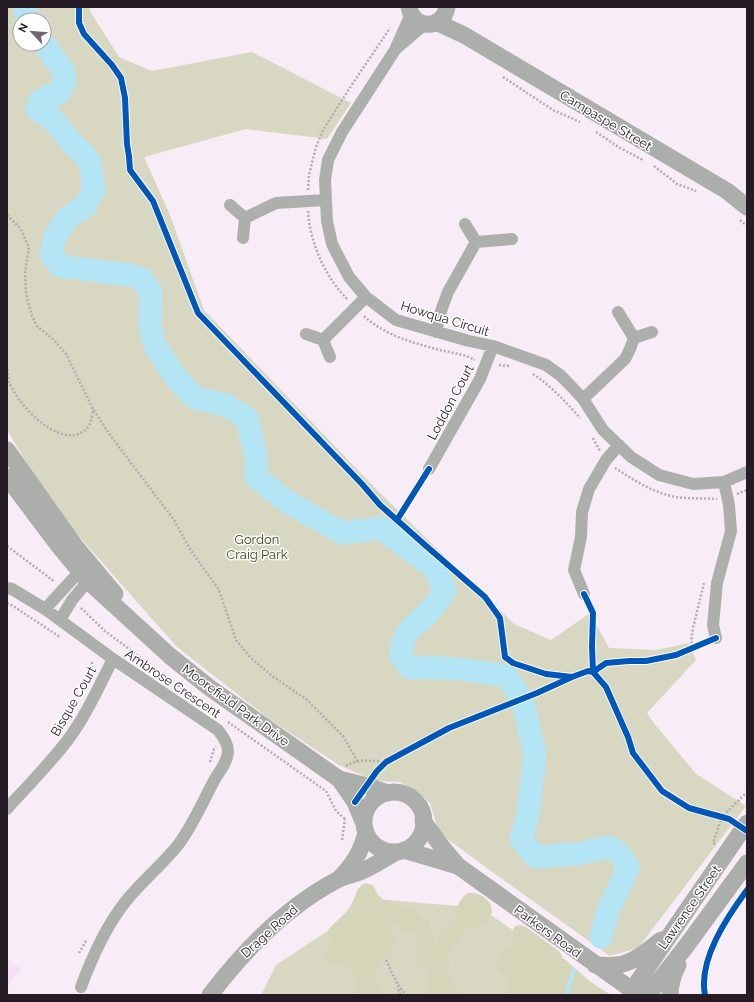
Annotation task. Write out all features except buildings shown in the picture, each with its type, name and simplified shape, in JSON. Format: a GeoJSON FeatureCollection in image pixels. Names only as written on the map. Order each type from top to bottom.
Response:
{"type":"FeatureCollection","features":[{"type":"Feature","properties":{"kind":"main road","name":"Campaspe Street"},"geometry":{"type":"LineString","coordinates":[[410,10],[419,22],[439,16],[464,35],[727,191],[742,212]]}},
{"type":"Feature","properties":{"kind":"main road","name":"Moorefield Park Drive"},"geometry":{"type":"LineString","coordinates":[[7,450],[75,546],[87,573]]}},
{"type":"Feature","properties":{"kind":"main road","name":"Moorefield Park Drive"},"geometry":{"type":"LineString","coordinates":[[7,477],[58,546],[127,609],[138,627],[210,688],[339,779]]}},
{"type":"Feature","properties":{"kind":"main road"},"geometry":{"type":"LineString","coordinates":[[339,779],[388,793]]}},
{"type":"Feature","properties":{"kind":"main road"},"geometry":{"type":"LineString","coordinates":[[339,779],[355,802],[365,829],[370,840],[382,850],[401,851],[412,845],[422,830],[422,813],[418,805],[405,794],[396,792],[388,793],[378,797],[370,804],[365,813],[365,829]]}},
{"type":"Feature","properties":{"kind":"main road","name":"Parkers Road"},"geometry":{"type":"LineString","coordinates":[[423,821],[458,866],[635,993]]}},
{"type":"Feature","properties":{"kind":"main road","name":"Lawrence Street"},"geometry":{"type":"LineString","coordinates":[[635,993],[671,933],[745,826]]}},
{"type":"Feature","properties":{"kind":"main road","name":"Drage Road"},"geometry":{"type":"LineString","coordinates":[[339,879],[353,864],[363,844],[365,829]]}},
{"type":"Feature","properties":{"kind":"main road","name":"Drage Road"},"geometry":{"type":"LineString","coordinates":[[210,995],[237,961],[260,937],[285,915],[313,894],[339,879],[361,872],[401,851]]}},
{"type":"Feature","properties":{"kind":"main road","name":"Parkers Road"},"geometry":{"type":"LineString","coordinates":[[401,851],[458,866]]}},
{"type":"Feature","properties":{"kind":"main road","name":"Lawrence Street"},"geometry":{"type":"LineString","coordinates":[[648,995],[747,864]]}},
{"type":"Feature","properties":{"kind":"main road"},"geometry":{"type":"LineString","coordinates":[[595,964],[616,965],[626,963],[671,933]]}},
{"type":"Feature","properties":{"kind":"main road"},"geometry":{"type":"LineString","coordinates":[[670,995],[669,985],[671,978],[687,945]]}},
{"type":"Feature","properties":{"kind":"street","name":"Howqua Circuit"},"geometry":{"type":"LineString","coordinates":[[410,10],[395,50],[342,132],[328,160],[325,180],[327,221],[332,244],[349,276],[366,297],[396,320],[469,341],[493,346],[546,365],[560,374],[582,399],[603,430],[631,457],[659,475],[693,484],[724,482],[747,472]]}},
{"type":"Feature","properties":{"kind":"street","name":"Howqua Circuit"},"geometry":{"type":"LineString","coordinates":[[395,50],[439,16]]}},
{"type":"Feature","properties":{"kind":"street"},"geometry":{"type":"LineString","coordinates":[[245,218],[276,203],[325,200]]}},
{"type":"Feature","properties":{"kind":"street"},"geometry":{"type":"LineString","coordinates":[[230,205],[245,218]]}},
{"type":"Feature","properties":{"kind":"street"},"geometry":{"type":"LineString","coordinates":[[242,238],[245,218]]}},
{"type":"Feature","properties":{"kind":"street"},"geometry":{"type":"LineString","coordinates":[[466,224],[476,242]]}},
{"type":"Feature","properties":{"kind":"street"},"geometry":{"type":"LineString","coordinates":[[476,242],[512,239]]}},
{"type":"Feature","properties":{"kind":"street"},"geometry":{"type":"LineString","coordinates":[[436,332],[441,311],[448,292],[476,242]]}},
{"type":"Feature","properties":{"kind":"street"},"geometry":{"type":"LineString","coordinates":[[323,340],[366,297]]}},
{"type":"Feature","properties":{"kind":"street"},"geometry":{"type":"LineString","coordinates":[[618,312],[634,338]]}},
{"type":"Feature","properties":{"kind":"street"},"geometry":{"type":"LineString","coordinates":[[582,399],[625,359],[634,338],[652,332]]}},
{"type":"Feature","properties":{"kind":"street"},"geometry":{"type":"LineString","coordinates":[[306,334],[323,340],[330,357]]}},
{"type":"Feature","properties":{"kind":"street","name":"Loddon Court"},"geometry":{"type":"LineString","coordinates":[[429,469],[480,379],[493,346]]}},
{"type":"Feature","properties":{"kind":"street"},"geometry":{"type":"LineString","coordinates":[[584,594],[574,570],[581,537],[582,512],[589,489],[606,460],[619,445]]}},
{"type":"Feature","properties":{"kind":"street"},"geometry":{"type":"LineString","coordinates":[[716,638],[713,625],[717,583],[731,532],[731,518],[724,482]]}},
{"type":"Feature","properties":{"kind":"street"},"geometry":{"type":"LineString","coordinates":[[44,609],[87,573]]}},
{"type":"Feature","properties":{"kind":"street"},"geometry":{"type":"LineString","coordinates":[[60,620],[87,573]]}},
{"type":"Feature","properties":{"kind":"street","name":"Ambrose Crescent"},"geometry":{"type":"LineString","coordinates":[[7,588],[12,589],[44,609],[113,659],[218,730],[225,740]]}},
{"type":"Feature","properties":{"kind":"street","name":"Bisque Court"},"geometry":{"type":"LineString","coordinates":[[7,809],[50,762],[77,727],[113,659]]}},
{"type":"Feature","properties":{"kind":"street"},"geometry":{"type":"LineString","coordinates":[[81,987],[100,943],[126,901],[178,844],[189,828],[215,779],[226,762],[228,747],[225,740]]}},
{"type":"Feature","properties":{"kind":"path"},"geometry":{"type":"LineString","coordinates":[[404,29],[394,23],[371,55],[323,130],[316,148],[309,175],[307,201],[309,224],[317,252],[342,295],[366,318],[377,326],[402,338],[434,348],[468,356],[485,366],[512,366]]}},
{"type":"Feature","properties":{"kind":"path"},"geometry":{"type":"LineString","coordinates":[[498,74],[553,110],[584,124]]}},
{"type":"Feature","properties":{"kind":"path"},"geometry":{"type":"LineString","coordinates":[[590,128],[620,148],[644,160]]}},
{"type":"Feature","properties":{"kind":"path"},"geometry":{"type":"LineString","coordinates":[[650,163],[677,184],[685,186],[701,194]]}},
{"type":"Feature","properties":{"kind":"path"},"geometry":{"type":"LineString","coordinates":[[742,212],[747,226]]}},
{"type":"Feature","properties":{"kind":"path"},"geometry":{"type":"LineString","coordinates":[[7,215],[20,228],[29,247],[25,272],[26,294],[37,326],[54,340],[66,354],[93,409],[119,448],[174,520],[190,550],[219,590],[236,640],[250,658],[272,676],[306,699],[343,736],[358,762]]}},
{"type":"Feature","properties":{"kind":"path"},"geometry":{"type":"LineString","coordinates":[[7,369],[9,382],[17,396],[31,413],[39,421],[65,436],[76,435],[85,431],[91,421],[93,409]]}},
{"type":"Feature","properties":{"kind":"path"},"geometry":{"type":"LineString","coordinates":[[530,372],[551,388],[584,424]]}},
{"type":"Feature","properties":{"kind":"path"},"geometry":{"type":"LineString","coordinates":[[592,436],[606,460],[615,468],[632,479],[661,493],[676,497],[717,499],[747,490]]}},
{"type":"Feature","properties":{"kind":"path"},"geometry":{"type":"LineString","coordinates":[[687,649],[716,638]]}},
{"type":"Feature","properties":{"kind":"path"},"geometry":{"type":"LineString","coordinates":[[90,679],[92,662]]}},
{"type":"Feature","properties":{"kind":"path"},"geometry":{"type":"LineString","coordinates":[[207,767],[211,761],[214,749],[232,736],[238,729]]}},
{"type":"Feature","properties":{"kind":"path"},"geometry":{"type":"LineString","coordinates":[[382,767],[386,762],[393,758]]}},
{"type":"Feature","properties":{"kind":"path"},"geometry":{"type":"LineString","coordinates":[[326,791],[336,811],[344,819]]}},
{"type":"Feature","properties":{"kind":"path"},"geometry":{"type":"LineString","coordinates":[[719,816],[747,792]]}},
{"type":"Feature","properties":{"kind":"path"},"geometry":{"type":"LineString","coordinates":[[719,816],[745,826]]}},
{"type":"Feature","properties":{"kind":"path"},"geometry":{"type":"LineString","coordinates":[[80,953],[89,934]]}},
{"type":"Feature","properties":{"kind":"path"},"geometry":{"type":"LineString","coordinates":[[386,960],[398,985],[406,995]]}},
{"type":"Feature","properties":{"kind":"path"},"geometry":{"type":"LineString","coordinates":[[398,985],[400,995]]}},
{"type":"Feature","properties":{"kind":"shaded area"},"geometry":{"type":"Polygon","coordinates":[[[7,959],[21,969],[7,988],[7,959]]]}},
{"type":"Feature","properties":{"kind":"green space","name":"Gordon Craig Park"},"geometry":{"type":"Polygon","coordinates":[[[7,7],[90,7],[90,11],[119,57],[152,71],[252,52],[351,103],[327,139],[246,129],[144,157],[170,215],[204,310],[379,492],[514,624],[551,640],[590,613],[609,648],[656,650],[689,643],[696,660],[647,713],[696,774],[746,806],[638,948],[610,956],[439,833],[430,803],[417,791],[400,782],[375,781],[339,765],[269,719],[177,647],[53,507],[7,430],[7,7]]]}},
{"type":"Feature","properties":{"kind":"green space"},"geometry":{"type":"Polygon","coordinates":[[[365,883],[373,885],[378,895],[386,902],[400,907],[411,908],[429,921],[432,935],[436,942],[439,933],[444,927],[453,928],[458,906],[468,893],[480,895],[489,902],[492,913],[488,920],[481,927],[467,929],[458,941],[450,946],[447,955],[450,966],[445,973],[463,995],[430,995],[428,987],[428,973],[415,953],[418,946],[416,935],[412,929],[399,930],[397,924],[393,924],[392,932],[396,942],[381,960],[375,971],[376,982],[386,995],[359,994],[355,988],[357,981],[355,974],[342,964],[327,962],[327,949],[332,945],[331,938],[327,932],[347,911],[358,890],[365,883]]]}},
{"type":"Feature","properties":{"kind":"green space"},"geometry":{"type":"Polygon","coordinates":[[[376,899],[481,908],[606,995],[261,995],[276,965],[376,899]]]}},
{"type":"Feature","properties":{"kind":"green space"},"geometry":{"type":"Polygon","coordinates":[[[520,925],[526,927],[560,952],[563,958],[592,983],[611,995],[511,995],[507,978],[495,970],[499,954],[511,946],[514,928],[515,926],[520,925]]]}},
{"type":"Feature","properties":{"kind":"waterway"},"geometry":{"type":"LineString","coordinates":[[25,7],[26,12]]}},
{"type":"Feature","properties":{"kind":"waterway"},"geometry":{"type":"LineString","coordinates":[[50,52],[64,72],[65,81],[60,92],[39,102],[37,110],[52,118],[70,141],[89,160],[94,189],[85,206],[67,218],[55,237],[51,254],[60,266],[130,275],[142,279],[151,292],[150,326],[154,344],[176,378],[195,398],[226,405],[247,418],[256,457],[256,477],[286,501],[342,533],[381,528],[434,568],[445,590],[430,611],[408,631],[403,641],[401,657],[411,668],[447,668],[507,676],[523,702],[535,754],[528,814],[521,839],[535,857],[578,854],[607,847],[613,849],[622,857],[628,868],[608,911],[601,937]]}},
{"type":"Feature","properties":{"kind":"waterway"},"geometry":{"type":"LineString","coordinates":[[566,995],[574,970]]}},
{"type":"Feature","properties":{"kind":"cycle path"},"geometry":{"type":"LineString","coordinates":[[79,7],[79,23],[84,34],[112,65],[121,78],[125,98],[130,170],[153,201],[198,313],[362,484],[380,505],[485,597],[500,618],[505,657],[513,663],[546,674],[572,677],[588,671],[593,672],[606,687],[628,737],[633,753],[662,791],[689,808],[729,819],[747,831]]}},
{"type":"Feature","properties":{"kind":"cycle path"},"geometry":{"type":"LineString","coordinates":[[397,520],[429,469]]}},
{"type":"Feature","properties":{"kind":"cycle path"},"geometry":{"type":"LineString","coordinates":[[584,594],[593,613],[593,672],[606,663],[646,661],[676,655],[716,638]]}},
{"type":"Feature","properties":{"kind":"cycle path"},"geometry":{"type":"LineString","coordinates":[[355,802],[377,771],[386,762],[449,728],[537,693],[572,677]]}},
{"type":"Feature","properties":{"kind":"cycle path"},"geometry":{"type":"LineString","coordinates":[[705,995],[704,982],[710,954],[723,926],[747,890]]}}]}
